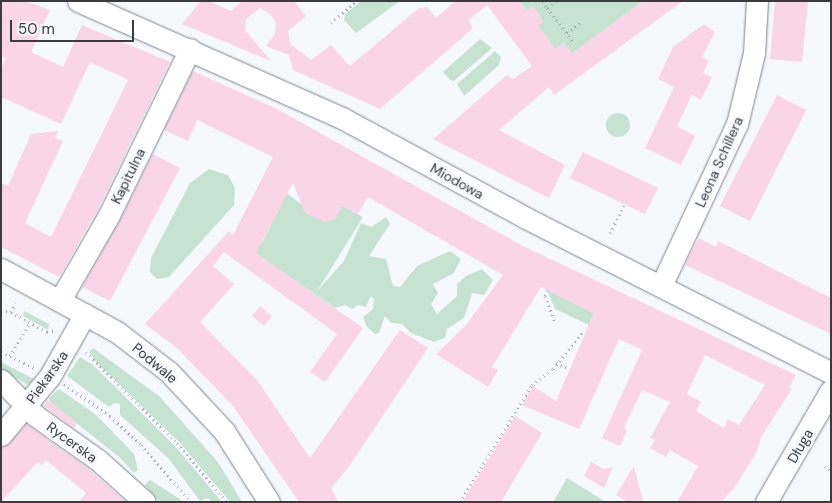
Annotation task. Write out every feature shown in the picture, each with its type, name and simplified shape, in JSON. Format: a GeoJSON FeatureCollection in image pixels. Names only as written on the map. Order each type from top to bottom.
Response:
{"type":"FeatureCollection","features":[{"type":"Feature","properties":{"kind":"street","name":"Miodowa"},"geometry":{"type":"LineString","coordinates":[[78,1],[190,49],[349,122],[524,217],[831,373]]}},
{"type":"Feature","properties":{"kind":"street","name":"Leona Schillera"},"geometry":{"type":"LineString","coordinates":[[661,286],[737,124],[754,53],[757,1]]}},
{"type":"Feature","properties":{"kind":"street","name":"Kapitulna"},"geometry":{"type":"LineString","coordinates":[[60,300],[108,217],[190,49]]}},
{"type":"Feature","properties":{"kind":"street","name":"Podwale"},"geometry":{"type":"LineString","coordinates":[[1,270],[85,314],[141,350],[201,404],[246,461],[269,502]]}},
{"type":"Feature","properties":{"kind":"street","name":"Piekarska"},"geometry":{"type":"LineString","coordinates":[[1,436],[50,376],[85,314]]}},
{"type":"Feature","properties":{"kind":"street","name":"Rycerska"},"geometry":{"type":"LineString","coordinates":[[1,380],[28,404],[36,416],[98,460],[145,502]]}},
{"type":"Feature","properties":{"kind":"street","name":"Długa"},"geometry":{"type":"LineString","coordinates":[[766,502],[831,390]]}},
{"type":"Feature","properties":{"kind":"path"},"geometry":{"type":"LineString","coordinates":[[331,23],[356,1]]}},
{"type":"Feature","properties":{"kind":"path"},"geometry":{"type":"LineString","coordinates":[[542,1],[573,42]]}},
{"type":"Feature","properties":{"kind":"path"},"geometry":{"type":"LineString","coordinates":[[547,8],[556,1]]}},
{"type":"Feature","properties":{"kind":"path"},"geometry":{"type":"LineString","coordinates":[[567,34],[582,22]]}},
{"type":"Feature","properties":{"kind":"path"},"geometry":{"type":"LineString","coordinates":[[610,233],[625,204]]}},
{"type":"Feature","properties":{"kind":"path"},"geometry":{"type":"LineString","coordinates":[[547,290],[545,296],[556,324]]}},
{"type":"Feature","properties":{"kind":"path"},"geometry":{"type":"LineString","coordinates":[[11,312],[16,303]]}},
{"type":"Feature","properties":{"kind":"path"},"geometry":{"type":"LineString","coordinates":[[1,310],[11,312],[47,332],[60,328]]}},
{"type":"Feature","properties":{"kind":"path"},"geometry":{"type":"LineString","coordinates":[[10,356],[30,323]]}},
{"type":"Feature","properties":{"kind":"path"},"geometry":{"type":"LineString","coordinates":[[460,502],[532,385],[556,363],[582,331]]}},
{"type":"Feature","properties":{"kind":"path"},"geometry":{"type":"LineString","coordinates":[[1,352],[50,376],[110,416],[147,451],[191,502]]}},
{"type":"Feature","properties":{"kind":"path"},"geometry":{"type":"LineString","coordinates":[[86,355],[177,443],[227,502]]}},
{"type":"Feature","properties":{"kind":"path"},"geometry":{"type":"LineString","coordinates":[[556,363],[570,369]]}},
{"type":"Feature","properties":{"kind":"path"},"geometry":{"type":"LineString","coordinates":[[826,466],[831,472]]}},
{"type":"Feature","properties":{"kind":"green space"},"geometry":{"type":"Polygon","coordinates":[[[361,1],[400,1],[356,33],[344,20],[345,14],[361,1]]]}},
{"type":"Feature","properties":{"kind":"green space"},"geometry":{"type":"Polygon","coordinates":[[[520,1],[643,1],[572,54],[564,43],[555,49],[538,26],[532,7],[527,11],[520,1]]]}},
{"type":"Feature","properties":{"kind":"green space"},"geometry":{"type":"Polygon","coordinates":[[[480,39],[492,48],[454,81],[450,80],[443,72],[480,39]]]}},
{"type":"Feature","properties":{"kind":"green space"},"geometry":{"type":"Polygon","coordinates":[[[495,51],[501,57],[499,65],[464,96],[457,84],[495,51]]]}},
{"type":"Feature","properties":{"kind":"green space"},"geometry":{"type":"Polygon","coordinates":[[[618,113],[626,117],[630,125],[626,133],[618,137],[610,133],[606,125],[610,117],[618,113]]]}},
{"type":"Feature","properties":{"kind":"green space"},"geometry":{"type":"Polygon","coordinates":[[[209,169],[228,175],[235,188],[234,205],[169,277],[157,279],[150,272],[151,258],[190,183],[209,169]]]}},
{"type":"Feature","properties":{"kind":"green space"},"geometry":{"type":"Polygon","coordinates":[[[287,193],[324,222],[335,219],[342,206],[363,217],[318,290],[344,261],[361,223],[371,227],[386,217],[390,224],[369,256],[386,259],[393,286],[400,287],[417,266],[450,251],[461,259],[454,273],[433,284],[438,293],[431,304],[437,314],[457,296],[457,284],[466,276],[482,269],[493,280],[484,295],[472,293],[464,318],[447,329],[445,338],[434,342],[411,333],[402,324],[391,323],[385,316],[379,333],[375,334],[367,327],[363,317],[373,309],[374,300],[371,296],[366,307],[358,305],[352,309],[345,305],[335,308],[244,245],[249,234],[263,241],[287,193]]]}},
{"type":"Feature","properties":{"kind":"green space"},"geometry":{"type":"Polygon","coordinates":[[[547,290],[594,313],[589,325],[555,309],[547,290]]]}},
{"type":"Feature","properties":{"kind":"green space"},"geometry":{"type":"Polygon","coordinates":[[[24,311],[49,324],[48,330],[23,316],[24,311]]]}},
{"type":"Feature","properties":{"kind":"green space"},"geometry":{"type":"Polygon","coordinates":[[[93,348],[159,396],[218,462],[242,502],[230,502],[180,443],[96,362],[89,352],[93,348]]]}},
{"type":"Feature","properties":{"kind":"green space"},"geometry":{"type":"Polygon","coordinates":[[[80,357],[93,365],[175,446],[222,502],[212,502],[208,498],[200,501],[168,458],[120,415],[120,404],[114,403],[109,407],[67,376],[80,357]]]}},
{"type":"Feature","properties":{"kind":"green space"},"geometry":{"type":"Polygon","coordinates":[[[1,362],[34,379],[28,385],[1,369],[1,362]]]}},
{"type":"Feature","properties":{"kind":"green space"},"geometry":{"type":"Polygon","coordinates":[[[59,389],[95,414],[134,454],[138,470],[134,473],[119,457],[51,403],[49,398],[59,389]]]}},
{"type":"Feature","properties":{"kind":"green space"},"geometry":{"type":"Polygon","coordinates":[[[567,478],[606,502],[553,502],[567,478]]]}},
{"type":"Feature","properties":{"kind":"green space"},"geometry":{"type":"Polygon","coordinates":[[[150,480],[183,502],[160,502],[145,485],[150,480]]]}},
{"type":"Feature","properties":{"kind":"building"},"geometry":{"type":"Polygon","coordinates":[[[1,1],[26,1],[50,10],[31,52],[63,67],[82,25],[170,62],[97,211],[59,277],[1,247],[1,183],[8,186],[31,134],[58,131],[55,138],[63,141],[25,223],[51,237],[128,80],[90,62],[61,124],[1,97],[1,68],[6,58],[1,56],[1,1]]]}},
{"type":"Feature","properties":{"kind":"building"},"geometry":{"type":"Polygon","coordinates":[[[201,1],[209,1],[231,11],[242,1],[294,1],[306,16],[288,31],[290,44],[311,60],[331,45],[350,66],[419,8],[427,7],[436,18],[455,1],[520,1],[527,11],[533,6],[544,22],[538,26],[555,49],[564,43],[572,54],[643,1],[683,1],[554,95],[549,87],[499,130],[565,165],[549,198],[433,139],[507,75],[513,79],[532,66],[487,5],[469,20],[472,29],[380,109],[293,70],[289,55],[266,46],[275,34],[276,23],[270,14],[260,8],[246,19],[245,30],[271,61],[182,24],[201,1]]]}},
{"type":"Feature","properties":{"kind":"building"},"geometry":{"type":"Polygon","coordinates":[[[775,1],[808,1],[802,62],[770,59],[775,1]]]}},
{"type":"Feature","properties":{"kind":"building"},"geometry":{"type":"Polygon","coordinates":[[[704,24],[715,32],[702,57],[709,61],[703,73],[712,77],[701,100],[692,95],[677,126],[695,136],[681,165],[645,148],[674,87],[658,79],[673,47],[704,24]]]}},
{"type":"Feature","properties":{"kind":"building"},"geometry":{"type":"Polygon","coordinates":[[[193,71],[277,109],[525,247],[796,375],[789,388],[792,389],[761,437],[757,451],[735,487],[721,502],[677,502],[698,466],[670,450],[666,457],[650,448],[655,440],[650,438],[670,402],[642,390],[624,428],[627,430],[620,446],[602,438],[642,350],[619,339],[579,429],[522,405],[533,386],[556,401],[594,313],[541,287],[492,367],[498,370],[488,387],[436,354],[465,326],[503,275],[368,197],[358,214],[342,206],[335,219],[324,222],[305,213],[293,183],[256,253],[363,328],[325,382],[310,372],[337,334],[224,252],[213,266],[234,284],[200,322],[257,380],[310,458],[400,330],[428,348],[348,468],[331,488],[338,502],[299,502],[233,406],[177,348],[145,324],[229,231],[233,235],[273,157],[197,120],[188,141],[164,130],[193,71]],[[705,355],[687,394],[701,402],[696,411],[724,428],[728,419],[739,425],[765,385],[705,355]]]}},
{"type":"Feature","properties":{"kind":"building"},"geometry":{"type":"Polygon","coordinates":[[[777,95],[806,110],[750,221],[720,206],[777,95]]]}},
{"type":"Feature","properties":{"kind":"building"},"geometry":{"type":"Polygon","coordinates":[[[583,152],[658,188],[645,214],[570,178],[583,152]]]}},
{"type":"Feature","properties":{"kind":"building"},"geometry":{"type":"Polygon","coordinates":[[[153,154],[180,168],[110,301],[82,287],[119,222],[153,154]]]}},
{"type":"Feature","properties":{"kind":"building"},"geometry":{"type":"Polygon","coordinates":[[[699,238],[716,247],[718,241],[831,298],[831,334],[685,265],[699,238]]]}},
{"type":"Feature","properties":{"kind":"building"},"geometry":{"type":"Polygon","coordinates":[[[260,306],[272,316],[264,326],[252,316],[260,306]]]}},
{"type":"Feature","properties":{"kind":"building"},"geometry":{"type":"Polygon","coordinates":[[[48,400],[77,423],[74,428],[44,406],[48,400]]]}},
{"type":"Feature","properties":{"kind":"building"},"geometry":{"type":"Polygon","coordinates":[[[515,416],[542,433],[501,502],[462,502],[515,416]]]}},
{"type":"Feature","properties":{"kind":"building"},"geometry":{"type":"Polygon","coordinates":[[[26,424],[90,470],[126,502],[79,502],[86,493],[46,460],[42,465],[38,462],[1,502],[1,447],[10,443],[26,424]]]}},
{"type":"Feature","properties":{"kind":"building"},"geometry":{"type":"Polygon","coordinates":[[[591,462],[603,469],[613,467],[604,488],[584,476],[591,462]]]}},
{"type":"Feature","properties":{"kind":"building"},"geometry":{"type":"Polygon","coordinates":[[[634,466],[643,502],[627,502],[616,495],[634,466]]]}}]}
